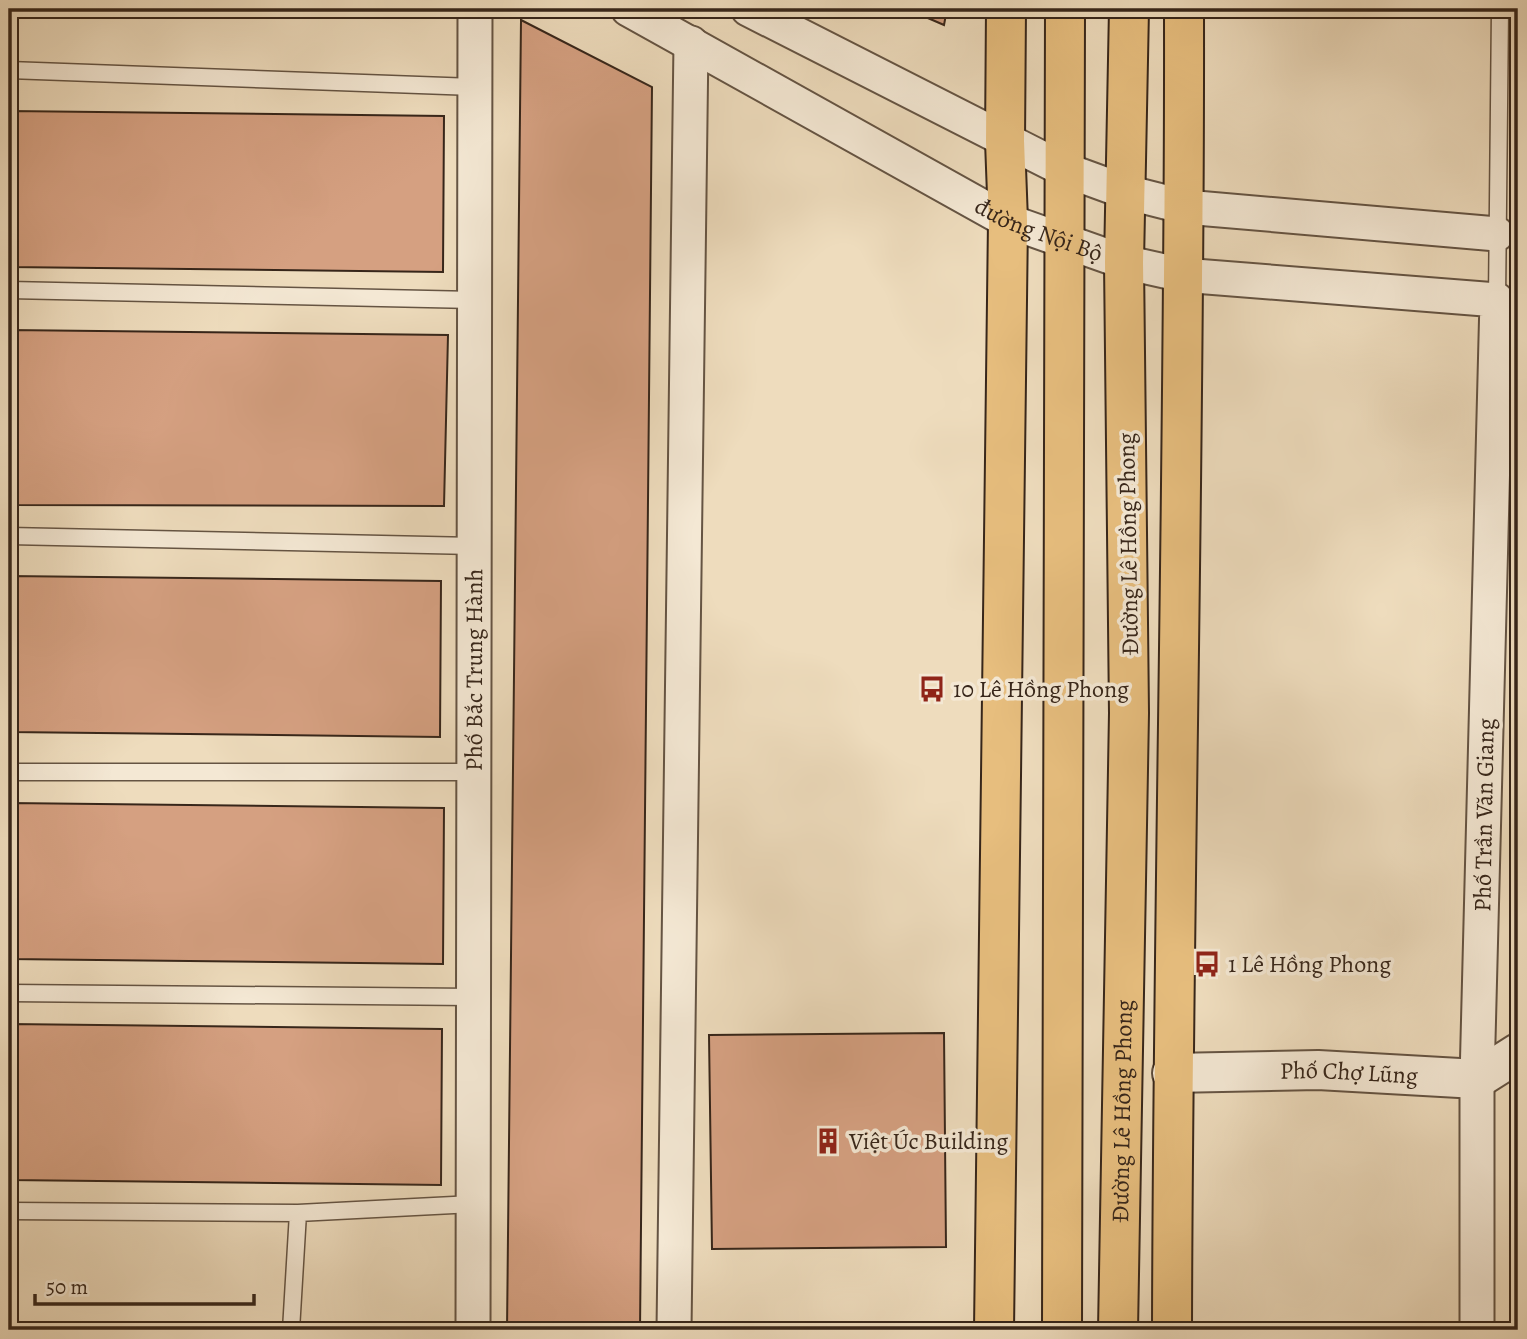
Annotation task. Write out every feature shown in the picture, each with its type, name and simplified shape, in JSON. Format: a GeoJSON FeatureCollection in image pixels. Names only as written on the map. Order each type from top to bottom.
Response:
{"type":"FeatureCollection","features":[{"type":"Feature","properties":{"kind":"main road"},"geometry":{"type":"LineString","coordinates":[[994,1330],[1008,221],[1005,141],[1006,9]]}},
{"type":"Feature","properties":{"kind":"main road"},"geometry":{"type":"LineString","coordinates":[[1062,1330],[1065,9]]}},
{"type":"Feature","properties":{"kind":"main road","name":"Đường Lê Hồng Phong"},"geometry":{"type":"LineString","coordinates":[[1118,1330],[1129,713],[1124,262],[1129,9]]}},
{"type":"Feature","properties":{"kind":"main road","name":"Đường Lê Hồng Phong"},"geometry":{"type":"LineString","coordinates":[[1172,1330],[1172,1073],[1185,207],[1184,9]]}},
{"type":"Feature","properties":{"kind":"street","name":"Phố Bắc Trung Hành"},"geometry":{"type":"LineString","coordinates":[[473,1330],[475,9]]}},
{"type":"Feature","properties":{"kind":"street","name":"đường Nội Bộ"},"geometry":{"type":"LineString","coordinates":[[628,9],[1008,221],[1124,262],[1182,275],[1497,300]]}},
{"type":"Feature","properties":{"kind":"street"},"geometry":{"type":"LineString","coordinates":[[748,9],[1005,141],[1063,169],[1126,192],[1185,207],[1497,234]]}},
{"type":"Feature","properties":{"kind":"street"},"geometry":{"type":"LineString","coordinates":[[674,1330],[691,43]]}},
{"type":"Feature","properties":{"kind":"street","name":"Phố Trần Văn Giang"},"geometry":{"type":"LineString","coordinates":[[1477,1330],[1478,1079],[1497,300]]}},
{"type":"Feature","properties":{"kind":"street"},"geometry":{"type":"LineString","coordinates":[[1478,1079],[1518,1053]]}},
{"type":"Feature","properties":{"kind":"street","name":"Phố Chợ Lũng"},"geometry":{"type":"LineString","coordinates":[[1172,1073],[1318,1070],[1478,1079]]}},
{"type":"Feature","properties":{"kind":"lane"},"geometry":{"type":"LineString","coordinates":[[1497,300],[1500,9]]}},
{"type":"Feature","properties":{"kind":"lane"},"geometry":{"type":"LineString","coordinates":[[9,70],[474,87]]}},
{"type":"Feature","properties":{"kind":"lane"},"geometry":{"type":"LineString","coordinates":[[9,290],[474,300]]}},
{"type":"Feature","properties":{"kind":"lane"},"geometry":{"type":"LineString","coordinates":[[9,536],[474,547]]}},
{"type":"Feature","properties":{"kind":"lane"},"geometry":{"type":"LineString","coordinates":[[9,772],[473,772]]}},
{"type":"Feature","properties":{"kind":"lane"},"geometry":{"type":"LineString","coordinates":[[9,993],[474,998]]}},
{"type":"Feature","properties":{"kind":"lane"},"geometry":{"type":"LineString","coordinates":[[9,1211],[298,1213],[473,1204]]}},
{"type":"Feature","properties":{"kind":"lane"},"geometry":{"type":"LineString","coordinates":[[291,1330],[298,1213]]}},
{"type":"Feature","properties":{"kind":"building"},"geometry":{"type":"Polygon","coordinates":[[[907,9],[947,9],[944,25],[907,9]]]}},
{"type":"Feature","properties":{"kind":"building"},"geometry":{"type":"Polygon","coordinates":[[[521,20],[652,87],[640,1330],[507,1330],[521,20]]]}},
{"type":"Feature","properties":{"kind":"building"},"geometry":{"type":"Polygon","coordinates":[[[9,111],[444,116],[443,272],[9,267],[9,111]]]}},
{"type":"Feature","properties":{"kind":"building"},"geometry":{"type":"Polygon","coordinates":[[[9,330],[448,335],[444,506],[9,505],[9,330]]]}},
{"type":"Feature","properties":{"kind":"building"},"geometry":{"type":"Polygon","coordinates":[[[9,576],[441,581],[440,737],[9,732],[9,576]]]}},
{"type":"Feature","properties":{"kind":"building"},"geometry":{"type":"Polygon","coordinates":[[[9,803],[444,808],[443,964],[9,959],[9,803]]]}},
{"type":"Feature","properties":{"kind":"building"},"geometry":{"type":"Polygon","coordinates":[[[9,1024],[442,1029],[441,1185],[9,1180],[9,1024]]]}},
{"type":"Feature","properties":{"kind":"building","name":"Việt Úc Building"},"geometry":{"type":"Polygon","coordinates":[[[944,1033],[946,1247],[712,1249],[709,1035],[944,1033]]]}},
{"type":"Feature","properties":{"kind":"place","name":"10 Lê Hồng Phong"},"geometry":{"type":"Point","coordinates":[932,689]}},
{"type":"Feature","properties":{"kind":"place","name":"1 Lê Hồng Phong"},"geometry":{"type":"Point","coordinates":[1207,964]}},
{"type":"Feature","properties":{"kind":"place","name":"Việt Úc Building"},"geometry":{"type":"Point","coordinates":[828,1141]}}]}
